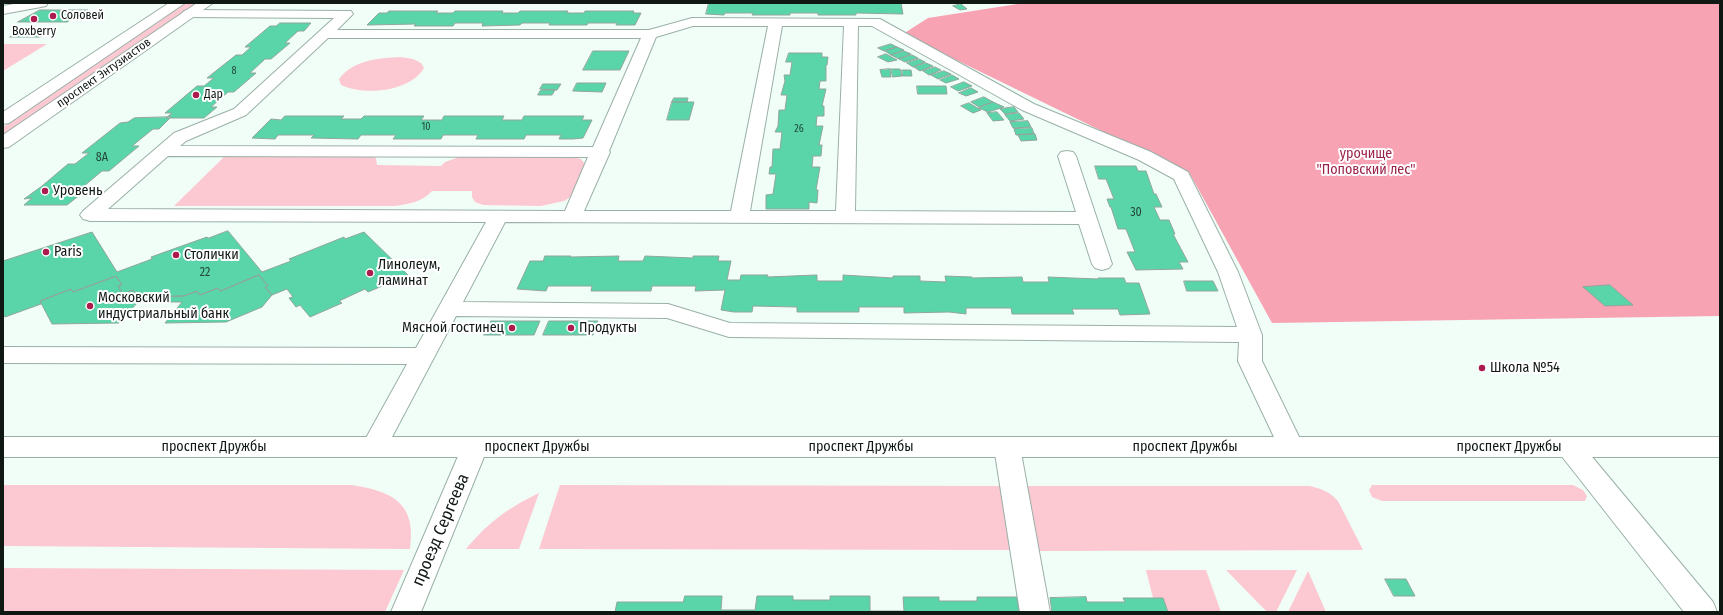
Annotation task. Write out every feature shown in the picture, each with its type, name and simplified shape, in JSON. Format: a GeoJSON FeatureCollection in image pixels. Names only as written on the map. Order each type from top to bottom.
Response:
{"type":"FeatureCollection","features":[{"type":"Feature","properties":{"kind":"main road"},"geometry":{"type":"LineString","coordinates":[[3,10],[41,3]]}},
{"type":"Feature","properties":{"kind":"main road","name":"проспект Энтузиастов"},"geometry":{"type":"LineString","coordinates":[[6,115],[178,3]]}},
{"type":"Feature","properties":{"kind":"main road","name":"проспект Энтузиастов"},"geometry":{"type":"LineString","coordinates":[[3,143],[206,3]]}},
{"type":"Feature","properties":{"kind":"main road"},"geometry":{"type":"LineString","coordinates":[[189,14],[346,14],[240,112],[180,137],[90,215],[1087,218]]}},
{"type":"Feature","properties":{"kind":"main road"},"geometry":{"type":"LineString","coordinates":[[324,34],[650,34],[692,22],[875,22],[1028,107],[1145,156],[1182,176],[1228,272],[1251,335],[1250,362],[1291,447]]}},
{"type":"Feature","properties":{"kind":"main road"},"geometry":{"type":"LineString","coordinates":[[740,217],[776,22]]}},
{"type":"Feature","properties":{"kind":"main road"},"geometry":{"type":"LineString","coordinates":[[845,217],[851,22]]}},
{"type":"Feature","properties":{"kind":"main road"},"geometry":{"type":"LineString","coordinates":[[572,216],[601,152],[650,34]]}},
{"type":"Feature","properties":{"kind":"main road"},"geometry":{"type":"LineString","coordinates":[[208,152],[236,126],[240,112]]}},
{"type":"Feature","properties":{"kind":"main road"},"geometry":{"type":"LineString","coordinates":[[164,151],[601,152]]}},
{"type":"Feature","properties":{"kind":"main road"},"geometry":{"type":"LineString","coordinates":[[1067,156],[1102,264]]}},
{"type":"Feature","properties":{"kind":"main road"},"geometry":{"type":"LineString","coordinates":[[374,447],[499,216]]}},
{"type":"Feature","properties":{"kind":"main road"},"geometry":{"type":"LineString","coordinates":[[448,309],[668,310],[729,330],[1251,335]]}},
{"type":"Feature","properties":{"kind":"main road"},"geometry":{"type":"LineString","coordinates":[[3,355],[422,356]]}},
{"type":"Feature","properties":{"kind":"main road","name":"проспект Дружбы"},"geometry":{"type":"LineString","coordinates":[[3,447],[1720,447]]}},
{"type":"Feature","properties":{"kind":"main road","name":"проезд Сергеева"},"geometry":{"type":"LineString","coordinates":[[406,612],[475,447]]}},
{"type":"Feature","properties":{"kind":"main road"},"geometry":{"type":"LineString","coordinates":[[1007,447],[1034,612]]}},
{"type":"Feature","properties":{"kind":"main road"},"geometry":{"type":"LineString","coordinates":[[1569,447],[1702,612]]}},
{"type":"Feature","properties":{"kind":"shaded area"},"geometry":{"type":"Polygon","coordinates":[[[186,3],[197,3],[3,136],[3,127],[186,3]]]}},
{"type":"Feature","properties":{"kind":"shaded area"},"geometry":{"type":"Polygon","coordinates":[[[3,44],[47,44],[3,71],[3,44]]]}},
{"type":"Feature","properties":{"kind":"shaded area"},"geometry":{"type":"Polygon","coordinates":[[[400,57],[413,59],[421,63],[424,68],[417,76],[408,82],[398,87],[386,90],[362,90],[341,85],[339,79],[351,68],[359,64],[375,59],[400,57]]]}},
{"type":"Feature","properties":{"kind":"shaded area"},"geometry":{"type":"Polygon","coordinates":[[[226,155],[371,156],[376,158],[377,165],[441,166],[445,162],[459,157],[573,157],[581,159],[585,164],[585,169],[572,196],[564,201],[541,206],[483,205],[475,202],[472,197],[472,191],[432,191],[420,200],[395,206],[174,206],[226,155]]]}},
{"type":"Feature","properties":{"kind":"shaded area"},"geometry":{"type":"Polygon","coordinates":[[[3,485],[351,485],[378,491],[389,495],[398,502],[405,510],[409,520],[411,533],[410,549],[3,546],[3,485]]]}},
{"type":"Feature","properties":{"kind":"shaded area"},"geometry":{"type":"Polygon","coordinates":[[[560,485],[1002,486],[1011,550],[539,549],[560,485]]]}},
{"type":"Feature","properties":{"kind":"shaded area"},"geometry":{"type":"Polygon","coordinates":[[[1372,485],[1573,485],[1583,490],[1587,496],[1585,501],[1382,501],[1372,497],[1369,490],[1372,485]]]}},
{"type":"Feature","properties":{"kind":"shaded area"},"geometry":{"type":"Polygon","coordinates":[[[1024,486],[1310,486],[1326,491],[1338,501],[1363,550],[1036,551],[1024,486]]]}},
{"type":"Feature","properties":{"kind":"shaded area"},"geometry":{"type":"Polygon","coordinates":[[[539,493],[519,549],[466,549],[482,531],[499,517],[539,493]]]}},
{"type":"Feature","properties":{"kind":"shaded area"},"geometry":{"type":"Polygon","coordinates":[[[3,568],[404,570],[385,612],[3,612],[3,568]]]}},
{"type":"Feature","properties":{"kind":"shaded area"},"geometry":{"type":"Polygon","coordinates":[[[1146,570],[1206,570],[1221,612],[1168,612],[1163,598],[1153,598],[1146,570]]]}},
{"type":"Feature","properties":{"kind":"shaded area"},"geometry":{"type":"Polygon","coordinates":[[[1226,570],[1297,570],[1276,612],[1267,612],[1226,570]]]}},
{"type":"Feature","properties":{"kind":"shaded area"},"geometry":{"type":"Polygon","coordinates":[[[1308,571],[1326,612],[1288,612],[1308,571]]]}},
{"type":"Feature","properties":{"kind":"green space","name":"урочище \"Поповский лес\""},"geometry":{"type":"Polygon","coordinates":[[[1024,3],[1720,3],[1720,316],[1272,323],[1190,174],[903,34],[928,18],[1024,3]]]}},
{"type":"Feature","properties":{"kind":"building"},"geometry":{"type":"Polygon","coordinates":[[[709,3],[901,3],[903,14],[706,14],[709,3]]]}},
{"type":"Feature","properties":{"kind":"building"},"geometry":{"type":"Polygon","coordinates":[[[961,4],[967,9],[960,10],[953,6],[961,4]]]}},
{"type":"Feature","properties":{"kind":"building","name":"Соловей"},"geometry":{"type":"Polygon","coordinates":[[[40,10],[88,10],[67,22],[18,22],[40,10]]]}},
{"type":"Feature","properties":{"kind":"building"},"geometry":{"type":"Polygon","coordinates":[[[389,11],[438,11],[436,13],[453,13],[455,11],[503,11],[502,13],[518,13],[520,11],[568,11],[567,13],[584,13],[585,11],[634,11],[633,13],[641,13],[635,25],[616,25],[617,23],[549,25],[550,23],[522,23],[520,25],[482,26],[483,23],[455,23],[453,26],[414,26],[416,24],[367,25],[379,13],[387,13],[389,11]]]}},
{"type":"Feature","properties":{"kind":"building"},"geometry":{"type":"Polygon","coordinates":[[[280,23],[311,23],[304,31],[298,31],[285,43],[290,43],[271,59],[265,59],[250,73],[256,73],[234,92],[228,92],[211,107],[217,107],[204,118],[166,118],[172,113],[165,113],[197,86],[204,86],[214,78],[207,78],[236,55],[242,55],[251,47],[245,47],[270,26],[276,26],[280,23]]]}},
{"type":"Feature","properties":{"kind":"building"},"geometry":{"type":"Polygon","coordinates":[[[23,30],[52,30],[40,37],[10,37],[23,30]]]}},
{"type":"Feature","properties":{"kind":"building"},"geometry":{"type":"Polygon","coordinates":[[[891,44],[897,47],[884,51],[878,48],[891,44]]]}},
{"type":"Feature","properties":{"kind":"building"},"geometry":{"type":"Polygon","coordinates":[[[897,47],[904,50],[891,55],[885,51],[897,47]]]}},
{"type":"Feature","properties":{"kind":"building"},"geometry":{"type":"Polygon","coordinates":[[[593,51],[629,51],[620,70],[583,70],[593,51]]]}},
{"type":"Feature","properties":{"kind":"building"},"geometry":{"type":"Polygon","coordinates":[[[904,51],[911,54],[899,59],[891,55],[904,51]]]}},
{"type":"Feature","properties":{"kind":"building"},"geometry":{"type":"Polygon","coordinates":[[[789,53],[822,53],[822,57],[828,57],[826,65],[826,81],[820,81],[819,89],[826,89],[822,106],[824,106],[824,116],[817,116],[816,126],[823,126],[819,145],[822,145],[821,156],[813,156],[812,167],[820,167],[816,190],[818,190],[817,203],[809,202],[809,209],[766,209],[766,195],[773,194],[776,174],[769,174],[770,167],[772,167],[773,149],[780,149],[782,132],[775,132],[778,126],[779,110],[785,110],[787,95],[781,95],[785,81],[784,75],[790,75],[792,62],[786,62],[789,53]]]}},
{"type":"Feature","properties":{"kind":"building"},"geometry":{"type":"Polygon","coordinates":[[[886,54],[897,60],[888,62],[878,57],[886,54]]]}},
{"type":"Feature","properties":{"kind":"building"},"geometry":{"type":"Polygon","coordinates":[[[912,55],[918,58],[905,62],[899,59],[912,55]]]}},
{"type":"Feature","properties":{"kind":"building"},"geometry":{"type":"Polygon","coordinates":[[[919,59],[925,62],[913,67],[907,63],[919,59]]]}},
{"type":"Feature","properties":{"kind":"building"},"geometry":{"type":"Polygon","coordinates":[[[926,63],[933,66],[920,71],[914,67],[926,63]]]}},
{"type":"Feature","properties":{"kind":"building"},"geometry":{"type":"Polygon","coordinates":[[[935,67],[941,70],[929,75],[923,71],[935,67]]]}},
{"type":"Feature","properties":{"kind":"building"},"geometry":{"type":"Polygon","coordinates":[[[890,69],[891,77],[882,77],[880,70],[890,69]]]}},
{"type":"Feature","properties":{"kind":"building"},"geometry":{"type":"Polygon","coordinates":[[[891,69],[900,69],[902,76],[893,77],[891,69]]]}},
{"type":"Feature","properties":{"kind":"building"},"geometry":{"type":"Polygon","coordinates":[[[902,70],[911,70],[912,76],[903,76],[902,70]]]}},
{"type":"Feature","properties":{"kind":"building"},"geometry":{"type":"Polygon","coordinates":[[[944,71],[951,74],[938,79],[931,75],[944,71]]]}},
{"type":"Feature","properties":{"kind":"building"},"geometry":{"type":"Polygon","coordinates":[[[952,75],[959,79],[946,83],[940,80],[952,75]]]}},
{"type":"Feature","properties":{"kind":"building"},"geometry":{"type":"Polygon","coordinates":[[[964,82],[972,86],[958,91],[951,87],[964,82]]]}},
{"type":"Feature","properties":{"kind":"building"},"geometry":{"type":"Polygon","coordinates":[[[577,83],[606,83],[602,92],[573,91],[577,83]]]}},
{"type":"Feature","properties":{"kind":"building"},"geometry":{"type":"Polygon","coordinates":[[[543,84],[561,84],[557,90],[540,89],[543,84]]]}},
{"type":"Feature","properties":{"kind":"building"},"geometry":{"type":"Polygon","coordinates":[[[917,86],[946,86],[947,94],[918,94],[917,86]]]}},
{"type":"Feature","properties":{"kind":"building"},"geometry":{"type":"Polygon","coordinates":[[[971,88],[978,92],[966,96],[959,93],[971,88]]]}},
{"type":"Feature","properties":{"kind":"building"},"geometry":{"type":"Polygon","coordinates":[[[541,90],[555,90],[552,95],[538,95],[541,90]]]}},
{"type":"Feature","properties":{"kind":"building"},"geometry":{"type":"Polygon","coordinates":[[[984,97],[993,102],[979,107],[971,102],[984,97]]]}},
{"type":"Feature","properties":{"kind":"building"},"geometry":{"type":"Polygon","coordinates":[[[674,98],[688,98],[687,102],[672,102],[674,98]]]}},
{"type":"Feature","properties":{"kind":"building"},"geometry":{"type":"Polygon","coordinates":[[[672,102],[694,102],[689,120],[667,120],[672,102]]]}},
{"type":"Feature","properties":{"kind":"building"},"geometry":{"type":"Polygon","coordinates":[[[993,102],[1004,107],[988,112],[979,108],[993,102]]]}},
{"type":"Feature","properties":{"kind":"building"},"geometry":{"type":"Polygon","coordinates":[[[969,103],[981,110],[973,113],[961,106],[969,103]]]}},
{"type":"Feature","properties":{"kind":"building"},"geometry":{"type":"Polygon","coordinates":[[[1014,107],[1018,112],[1005,114],[1000,109],[1014,107]]]}},
{"type":"Feature","properties":{"kind":"building"},"geometry":{"type":"Polygon","coordinates":[[[997,112],[1004,120],[993,121],[987,113],[997,112]]]}},
{"type":"Feature","properties":{"kind":"building"},"geometry":{"type":"Polygon","coordinates":[[[1019,113],[1024,119],[1010,121],[1005,115],[1019,113]]]}},
{"type":"Feature","properties":{"kind":"building"},"geometry":{"type":"Polygon","coordinates":[[[285,116],[344,116],[341,119],[361,119],[364,116],[424,116],[421,120],[442,120],[444,116],[504,116],[502,120],[522,120],[524,116],[584,116],[582,120],[592,120],[583,138],[573,139],[559,139],[561,135],[526,135],[524,139],[476,139],[478,135],[443,135],[441,139],[393,139],[396,135],[361,135],[358,139],[311,138],[314,135],[278,135],[275,139],[252,138],[271,119],[281,120],[285,116]]]}},
{"type":"Feature","properties":{"kind":"building"},"geometry":{"type":"Polygon","coordinates":[[[171,117],[159,129],[153,129],[132,146],[139,146],[109,171],[102,171],[78,191],[85,191],[67,205],[24,205],[32,198],[24,199],[68,164],[75,164],[89,153],[82,153],[120,123],[128,122],[134,118],[171,117]]]}},
{"type":"Feature","properties":{"kind":"building"},"geometry":{"type":"Polygon","coordinates":[[[1028,121],[1031,127],[1013,128],[1010,122],[1028,121]]]}},
{"type":"Feature","properties":{"kind":"building"},"geometry":{"type":"Polygon","coordinates":[[[1032,128],[1034,134],[1016,135],[1014,129],[1032,128]]]}},
{"type":"Feature","properties":{"kind":"building"},"geometry":{"type":"Polygon","coordinates":[[[1035,134],[1037,140],[1021,141],[1018,135],[1035,134]]]}},
{"type":"Feature","properties":{"kind":"building"},"geometry":{"type":"Polygon","coordinates":[[[1095,166],[1136,166],[1138,171],[1146,171],[1154,194],[1156,194],[1162,207],[1154,207],[1160,220],[1169,220],[1175,234],[1173,234],[1188,262],[1179,262],[1183,269],[1136,270],[1127,252],[1135,252],[1126,229],[1118,229],[1107,199],[1114,199],[1106,179],[1099,179],[1095,166]]]}},
{"type":"Feature","properties":{"kind":"building"},"geometry":{"type":"Polygon","coordinates":[[[228,231],[262,272],[291,261],[289,259],[344,237],[345,239],[364,232],[408,275],[368,292],[365,289],[339,301],[342,303],[310,317],[300,305],[296,307],[289,298],[293,297],[287,289],[272,295],[265,287],[268,286],[259,275],[220,291],[218,288],[200,295],[197,291],[184,296],[146,297],[144,294],[137,296],[133,290],[123,294],[118,286],[122,285],[116,276],[73,292],[71,289],[40,301],[41,304],[5,317],[3,313],[3,261],[92,232],[117,272],[152,259],[151,257],[228,231]]]}},
{"type":"Feature","properties":{"kind":"building"},"geometry":{"type":"Polygon","coordinates":[[[545,256],[619,256],[618,261],[643,261],[645,256],[693,258],[693,256],[719,256],[718,261],[731,261],[727,280],[740,280],[741,275],[768,275],[767,277],[817,275],[817,281],[843,281],[843,275],[893,278],[893,276],[920,276],[920,281],[946,282],[945,276],[972,278],[1022,277],[1023,282],[1049,282],[1048,277],[1098,279],[1124,278],[1126,283],[1139,283],[1150,314],[1120,315],[1118,309],[1072,309],[1074,314],[1012,314],[1011,308],[966,308],[966,314],[949,312],[904,313],[904,307],[859,307],[859,312],[797,312],[797,307],[753,306],[752,312],[734,312],[721,310],[725,290],[695,291],[696,286],[652,286],[651,291],[591,291],[592,286],[548,286],[546,291],[517,289],[530,261],[543,261],[545,256]]]}},
{"type":"Feature","properties":{"kind":"building"},"geometry":{"type":"Polygon","coordinates":[[[259,275],[268,286],[265,287],[272,295],[262,307],[226,322],[165,323],[182,302],[138,302],[119,323],[52,324],[40,301],[71,289],[73,292],[116,276],[122,285],[118,286],[123,294],[133,290],[137,296],[144,294],[146,297],[184,296],[197,291],[200,295],[218,288],[220,291],[259,275]]]}},
{"type":"Feature","properties":{"kind":"building"},"geometry":{"type":"Polygon","coordinates":[[[1184,281],[1213,281],[1218,291],[1187,291],[1184,281]]]}},
{"type":"Feature","properties":{"kind":"building"},"geometry":{"type":"Polygon","coordinates":[[[1610,285],[1633,305],[1605,306],[1583,287],[1610,285]]]}},
{"type":"Feature","properties":{"kind":"building","name":"Мясной гостинец"},"geometry":{"type":"Polygon","coordinates":[[[491,321],[540,321],[534,335],[484,335],[491,321]]]}},
{"type":"Feature","properties":{"kind":"building","name":"Продукты"},"geometry":{"type":"Polygon","coordinates":[[[549,321],[598,321],[593,335],[543,335],[549,321]]]}},
{"type":"Feature","properties":{"kind":"building"},"geometry":{"type":"Polygon","coordinates":[[[1385,579],[1406,579],[1415,596],[1394,596],[1385,579]]]}},
{"type":"Feature","properties":{"kind":"building"},"geometry":{"type":"Polygon","coordinates":[[[685,596],[722,596],[721,610],[755,610],[757,596],[793,596],[793,600],[830,600],[830,596],[870,596],[870,611],[904,611],[903,597],[939,597],[939,601],[977,601],[977,597],[1017,597],[1019,612],[615,612],[617,602],[683,602],[685,596]]]}},
{"type":"Feature","properties":{"kind":"building"},"geometry":{"type":"Polygon","coordinates":[[[1086,597],[1087,602],[1125,602],[1123,598],[1163,598],[1168,612],[1052,612],[1050,598],[1086,597]]]}},
{"type":"Feature","properties":{"kind":"place","name":"Соловей"},"geometry":{"type":"Point","coordinates":[53,16]}},
{"type":"Feature","properties":{"kind":"place","name":"Boxberry"},"geometry":{"type":"Point","coordinates":[34,19]}},
{"type":"Feature","properties":{"kind":"place","name":"Дар"},"geometry":{"type":"Point","coordinates":[196,95]}},
{"type":"Feature","properties":{"kind":"place","name":"Уровень"},"geometry":{"type":"Point","coordinates":[45,191]}},
{"type":"Feature","properties":{"kind":"place","name":"Paris"},"geometry":{"type":"Point","coordinates":[46,252]}},
{"type":"Feature","properties":{"kind":"place","name":"Столички"},"geometry":{"type":"Point","coordinates":[176,255]}},
{"type":"Feature","properties":{"kind":"place","name":"Линолеум, ламинат"},"geometry":{"type":"Point","coordinates":[370,273]}},
{"type":"Feature","properties":{"kind":"place","name":"Московский индустриальный банк"},"geometry":{"type":"Point","coordinates":[90,306]}},
{"type":"Feature","properties":{"kind":"place","name":"Мясной гостинец"},"geometry":{"type":"Point","coordinates":[512,328]}},
{"type":"Feature","properties":{"kind":"place","name":"Продукты"},"geometry":{"type":"Point","coordinates":[571,328]}},
{"type":"Feature","properties":{"kind":"place","name":"Школа №54"},"geometry":{"type":"Point","coordinates":[1482,368]}}]}
